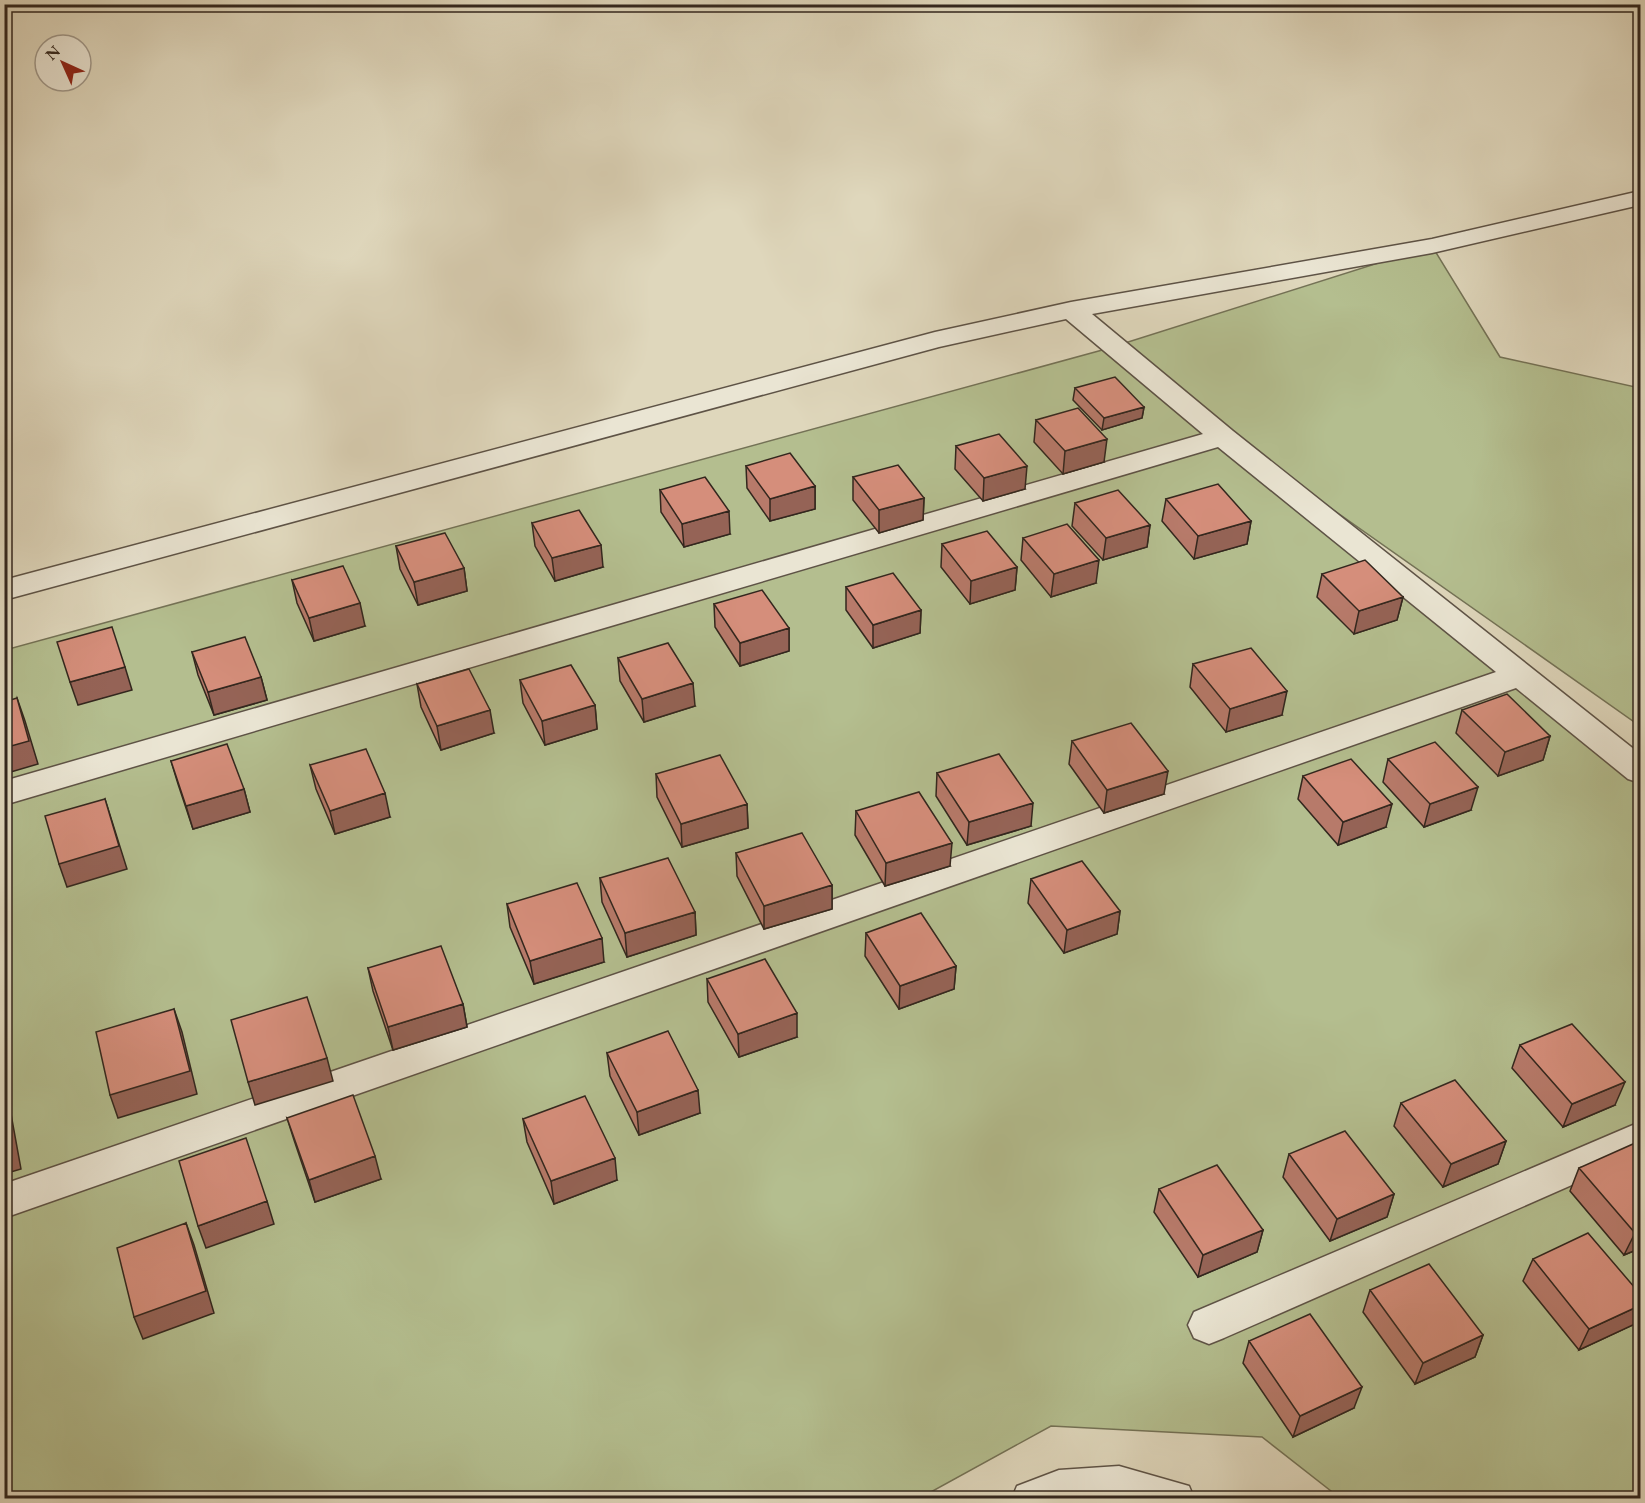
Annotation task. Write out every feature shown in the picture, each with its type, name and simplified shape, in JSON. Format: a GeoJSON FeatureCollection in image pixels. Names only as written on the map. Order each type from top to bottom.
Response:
{"type":"FeatureCollection","features":[{"type":"Feature","properties":{"kind":"street"},"geometry":{"type":"LineString","coordinates":[[4,590],[935,340],[1071,310],[1432,246],[1641,198]]}},
{"type":"Feature","properties":{"kind":"street"},"geometry":{"type":"LineString","coordinates":[[1071,310],[1223,437],[1641,771]]}},
{"type":"Feature","properties":{"kind":"street"},"geometry":{"type":"LineString","coordinates":[[4,793],[1223,437]]}},
{"type":"Feature","properties":{"kind":"street"},"geometry":{"type":"LineString","coordinates":[[4,1201],[1520,675]]}},
{"type":"Feature","properties":{"kind":"street"},"geometry":{"type":"LineString","coordinates":[[1209,1325],[1641,1138]]}},
{"type":"Feature","properties":{"kind":"lane"},"geometry":{"type":"LineString","coordinates":[[1030,1498],[1059,1487],[1119,1483],[1176,1498]]}},
{"type":"Feature","properties":{"kind":"green space"},"geometry":{"type":"Polygon","coordinates":[[[1432,246],[1500,357],[1640,388],[1640,726],[1119,359],[1640,769],[1640,1498],[1340,1498],[1262,1437],[1051,1426],[920,1498],[5,1498],[5,650],[1106,349],[1432,246]]]}},
{"type":"Feature","properties":{"kind":"building"},"geometry":{"type":"Polygon","coordinates":[[[1115,377],[1144,407],[1104,418],[1075,388],[1115,377]]]}},
{"type":"Feature","properties":{"kind":"building"},"geometry":{"type":"Polygon","coordinates":[[[1078,408],[1107,439],[1065,451],[1036,420],[1078,408]]]}},
{"type":"Feature","properties":{"kind":"building"},"geometry":{"type":"Polygon","coordinates":[[[999,434],[1027,466],[984,478],[956,446],[999,434]]]}},
{"type":"Feature","properties":{"kind":"building"},"geometry":{"type":"Polygon","coordinates":[[[790,453],[815,486],[770,499],[746,466],[790,453]]]}},
{"type":"Feature","properties":{"kind":"building"},"geometry":{"type":"Polygon","coordinates":[[[898,465],[924,498],[879,510],[853,477],[898,465]]]}},
{"type":"Feature","properties":{"kind":"building"},"geometry":{"type":"Polygon","coordinates":[[[705,477],[729,511],[682,524],[660,490],[705,477]]]}},
{"type":"Feature","properties":{"kind":"building"},"geometry":{"type":"Polygon","coordinates":[[[1218,484],[1251,521],[1198,536],[1166,499],[1218,484]]]}},
{"type":"Feature","properties":{"kind":"building"},"geometry":{"type":"Polygon","coordinates":[[[1118,490],[1150,525],[1106,538],[1075,503],[1118,490]]]}},
{"type":"Feature","properties":{"kind":"building"},"geometry":{"type":"Polygon","coordinates":[[[579,510],[601,545],[552,558],[532,523],[579,510]]]}},
{"type":"Feature","properties":{"kind":"building"},"geometry":{"type":"Polygon","coordinates":[[[1067,524],[1099,560],[1054,574],[1023,538],[1067,524]]]}},
{"type":"Feature","properties":{"kind":"building"},"geometry":{"type":"Polygon","coordinates":[[[987,531],[1017,567],[971,581],[942,544],[987,531]]]}},
{"type":"Feature","properties":{"kind":"building"},"geometry":{"type":"Polygon","coordinates":[[[445,533],[464,568],[414,582],[396,546],[445,533]]]}},
{"type":"Feature","properties":{"kind":"building"},"geometry":{"type":"Polygon","coordinates":[[[1365,560],[1403,597],[1359,611],[1322,574],[1365,560]]]}},
{"type":"Feature","properties":{"kind":"building"},"geometry":{"type":"Polygon","coordinates":[[[343,566],[360,603],[309,618],[292,580],[343,566]]]}},
{"type":"Feature","properties":{"kind":"building"},"geometry":{"type":"Polygon","coordinates":[[[893,573],[921,610],[873,625],[846,587],[893,573]]]}},
{"type":"Feature","properties":{"kind":"building"},"geometry":{"type":"Polygon","coordinates":[[[762,590],[789,628],[740,643],[714,604],[762,590]]]}},
{"type":"Feature","properties":{"kind":"building"},"geometry":{"type":"Polygon","coordinates":[[[112,627],[125,667],[70,682],[57,642],[112,627]]]}},
{"type":"Feature","properties":{"kind":"building"},"geometry":{"type":"Polygon","coordinates":[[[245,637],[261,677],[208,692],[192,652],[245,637]]]}},
{"type":"Feature","properties":{"kind":"building"},"geometry":{"type":"Polygon","coordinates":[[[668,643],[693,683],[642,699],[618,658],[668,643]]]}},
{"type":"Feature","properties":{"kind":"building"},"geometry":{"type":"Polygon","coordinates":[[[1251,648],[1287,691],[1230,709],[1193,664],[1251,648]]]}},
{"type":"Feature","properties":{"kind":"building"},"geometry":{"type":"Polygon","coordinates":[[[571,665],[595,705],[542,721],[520,680],[571,665]]]}},
{"type":"Feature","properties":{"kind":"building"},"geometry":{"type":"Polygon","coordinates":[[[469,669],[490,710],[437,726],[417,684],[469,669]]]}},
{"type":"Feature","properties":{"kind":"building"},"geometry":{"type":"Polygon","coordinates":[[[1507,694],[1550,736],[1505,752],[1462,710],[1507,694]]]}},
{"type":"Feature","properties":{"kind":"building"},"geometry":{"type":"Polygon","coordinates":[[[17,698],[29,741],[4,748],[4,702],[17,698]]]}},
{"type":"Feature","properties":{"kind":"building"},"geometry":{"type":"Polygon","coordinates":[[[1131,723],[1168,771],[1107,790],[1072,741],[1131,723]]]}},
{"type":"Feature","properties":{"kind":"building"},"geometry":{"type":"Polygon","coordinates":[[[1435,742],[1478,787],[1430,804],[1388,759],[1435,742]]]}},
{"type":"Feature","properties":{"kind":"building"},"geometry":{"type":"Polygon","coordinates":[[[227,744],[244,789],[186,806],[171,761],[227,744]]]}},
{"type":"Feature","properties":{"kind":"building"},"geometry":{"type":"Polygon","coordinates":[[[366,749],[385,793],[330,811],[310,765],[366,749]]]}},
{"type":"Feature","properties":{"kind":"building"},"geometry":{"type":"Polygon","coordinates":[[[999,754],[1033,803],[969,822],[937,773],[999,754]]]}},
{"type":"Feature","properties":{"kind":"building"},"geometry":{"type":"Polygon","coordinates":[[[720,755],[747,804],[681,824],[656,774],[720,755]]]}},
{"type":"Feature","properties":{"kind":"building"},"geometry":{"type":"Polygon","coordinates":[[[1351,759],[1392,804],[1343,822],[1303,776],[1351,759]]]}},
{"type":"Feature","properties":{"kind":"building"},"geometry":{"type":"Polygon","coordinates":[[[919,792],[952,843],[886,863],[856,811],[919,792]]]}},
{"type":"Feature","properties":{"kind":"building"},"geometry":{"type":"Polygon","coordinates":[[[105,799],[119,846],[59,864],[45,816],[105,799]]]}},
{"type":"Feature","properties":{"kind":"building"},"geometry":{"type":"Polygon","coordinates":[[[802,833],[832,885],[764,906],[736,853],[802,833]]]}},
{"type":"Feature","properties":{"kind":"building"},"geometry":{"type":"Polygon","coordinates":[[[668,858],[695,912],[625,933],[600,878],[668,858]]]}},
{"type":"Feature","properties":{"kind":"building"},"geometry":{"type":"Polygon","coordinates":[[[1082,861],[1120,911],[1067,930],[1031,879],[1082,861]]]}},
{"type":"Feature","properties":{"kind":"building"},"geometry":{"type":"Polygon","coordinates":[[[577,883],[602,938],[530,961],[507,904],[577,883]]]}},
{"type":"Feature","properties":{"kind":"building"},"geometry":{"type":"Polygon","coordinates":[[[921,913],[956,966],[900,986],[866,933],[921,913]]]}},
{"type":"Feature","properties":{"kind":"building"},"geometry":{"type":"Polygon","coordinates":[[[441,946],[463,1004],[388,1027],[368,968],[441,946]]]}},
{"type":"Feature","properties":{"kind":"building"},"geometry":{"type":"Polygon","coordinates":[[[765,959],[797,1013],[738,1034],[707,979],[765,959]]]}},
{"type":"Feature","properties":{"kind":"building"},"geometry":{"type":"Polygon","coordinates":[[[307,997],[327,1058],[248,1082],[231,1020],[307,997]]]}},
{"type":"Feature","properties":{"kind":"building"},"geometry":{"type":"Polygon","coordinates":[[[174,1009],[190,1071],[110,1095],[96,1032],[174,1009]]]}},
{"type":"Feature","properties":{"kind":"building"},"geometry":{"type":"Polygon","coordinates":[[[1572,1024],[1625,1082],[1572,1104],[1520,1045],[1572,1024]]]}},
{"type":"Feature","properties":{"kind":"building"},"geometry":{"type":"Polygon","coordinates":[[[668,1031],[698,1090],[637,1112],[607,1053],[668,1031]]]}},
{"type":"Feature","properties":{"kind":"building"},"geometry":{"type":"Polygon","coordinates":[[[1455,1080],[1506,1141],[1451,1164],[1401,1103],[1455,1080]]]}},
{"type":"Feature","properties":{"kind":"building"},"geometry":{"type":"Polygon","coordinates":[[[353,1095],[375,1156],[309,1180],[287,1118],[353,1095]]]}},
{"type":"Feature","properties":{"kind":"building"},"geometry":{"type":"Polygon","coordinates":[[[585,1096],[615,1158],[551,1181],[523,1119],[585,1096]]]}},
{"type":"Feature","properties":{"kind":"building"},"geometry":{"type":"Polygon","coordinates":[[[4,1110],[11,1146],[4,1148],[4,1110]]]}},
{"type":"Feature","properties":{"kind":"building"},"geometry":{"type":"Polygon","coordinates":[[[1345,1131],[1394,1194],[1337,1219],[1289,1154],[1345,1131]]]}},
{"type":"Feature","properties":{"kind":"building"},"geometry":{"type":"Polygon","coordinates":[[[246,1138],[267,1201],[198,1226],[179,1161],[246,1138]]]}},
{"type":"Feature","properties":{"kind":"building"},"geometry":{"type":"Polygon","coordinates":[[[1633,1144],[1641,1152],[1641,1230],[1635,1233],[1579,1168],[1633,1144]]]}},
{"type":"Feature","properties":{"kind":"building"},"geometry":{"type":"Polygon","coordinates":[[[1217,1165],[1263,1230],[1203,1255],[1159,1189],[1217,1165]]]}},
{"type":"Feature","properties":{"kind":"building"},"geometry":{"type":"Polygon","coordinates":[[[186,1223],[206,1291],[134,1317],[117,1248],[186,1223]]]}},
{"type":"Feature","properties":{"kind":"building"},"geometry":{"type":"Polygon","coordinates":[[[1588,1233],[1641,1295],[1641,1305],[1589,1329],[1533,1259],[1588,1233]]]}},
{"type":"Feature","properties":{"kind":"building"},"geometry":{"type":"Polygon","coordinates":[[[1429,1264],[1483,1335],[1423,1363],[1370,1290],[1429,1264]]]}},
{"type":"Feature","properties":{"kind":"building"},"geometry":{"type":"Polygon","coordinates":[[[1310,1314],[1362,1387],[1300,1416],[1249,1341],[1310,1314]]]}}]}
